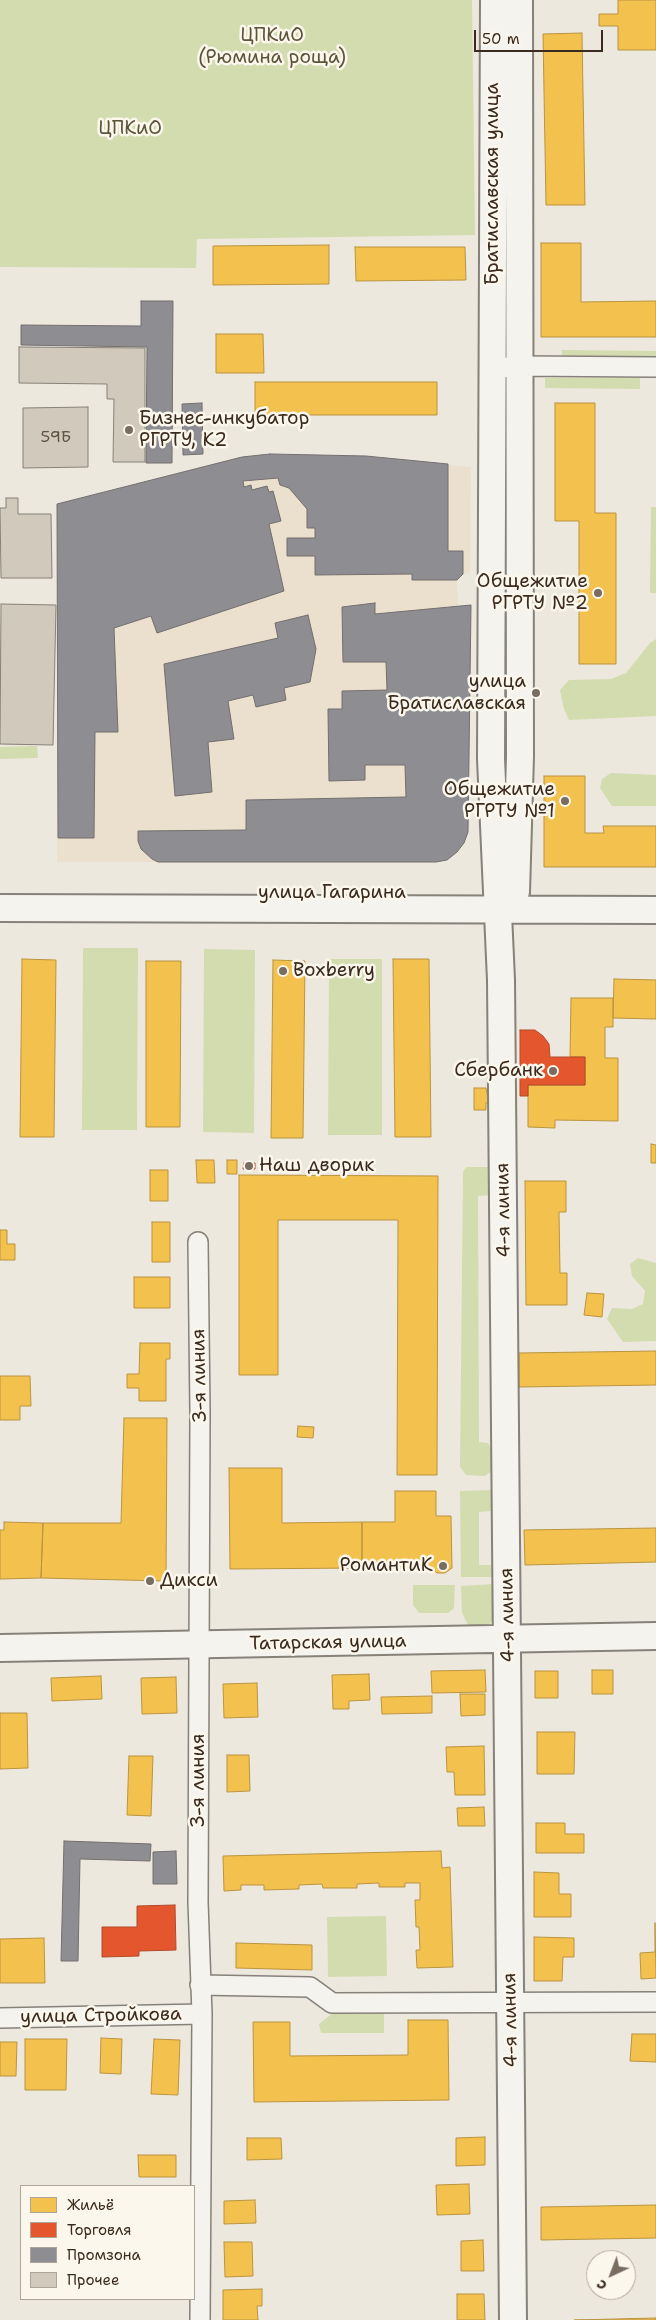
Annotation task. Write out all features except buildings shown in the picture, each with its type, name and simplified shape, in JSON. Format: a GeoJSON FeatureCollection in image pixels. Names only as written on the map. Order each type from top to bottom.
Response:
{"type":"FeatureCollection","features":[{"type":"Feature","properties":{"kind":"street","name":"Братиславская улица"},"geometry":{"type":"LineString","coordinates":[[494,0],[491,759],[504,898]]}},
{"type":"Feature","properties":{"kind":"street","name":"Братиславская улица"},"geometry":{"type":"LineString","coordinates":[[504,898],[520,756],[519,0]]}},
{"type":"Feature","properties":{"kind":"street"},"geometry":{"type":"LineString","coordinates":[[492,369],[518,366],[656,367]]}},
{"type":"Feature","properties":{"kind":"street","name":"улица Гагарина"},"geometry":{"type":"LineString","coordinates":[[4,901],[504,898],[656,893]]}},
{"type":"Feature","properties":{"kind":"street","name":"улица Гагарина"},"geometry":{"type":"LineString","coordinates":[[504,898],[656,910]]}},
{"type":"Feature","properties":{"kind":"street","name":"4-я линия"},"geometry":{"type":"LineString","coordinates":[[504,898],[513,2320]]}},
{"type":"Feature","properties":{"kind":"street","name":"3-я линия"},"geometry":{"type":"LineString","coordinates":[[198,1242],[200,1645],[198,1902],[202,2014],[200,2320]]}},
{"type":"Feature","properties":{"kind":"street","name":"Татарская улица"},"geometry":{"type":"LineString","coordinates":[[0,1648],[656,1636]]}},
{"type":"Feature","properties":{"kind":"street","name":"улица Стройкова"},"geometry":{"type":"LineString","coordinates":[[200,1985],[310,1987],[332,2003],[656,2002]]}},
{"type":"Feature","properties":{"kind":"street","name":"улица Стройкова"},"geometry":{"type":"LineString","coordinates":[[0,2018],[202,2014]]}},
{"type":"Feature","properties":{"kind":"shaded area"},"geometry":{"type":"Polygon","coordinates":[[[270,454],[366,456],[471,467],[470,573],[463,574],[457,580],[458,606],[471,605],[468,832],[464,843],[447,860],[436,862],[57,862],[57,504],[242,457],[270,454]]]}},
{"type":"Feature","properties":{"kind":"green space","name":"ЦПКиО"},"geometry":{"type":"Polygon","coordinates":[[[0,0],[472,0],[475,235],[197,239],[196,268],[0,267],[0,0]]]}},
{"type":"Feature","properties":{"kind":"green space"},"geometry":{"type":"Polygon","coordinates":[[[562,350],[656,351],[656,356],[562,356],[562,350]]]}},
{"type":"Feature","properties":{"kind":"green space"},"geometry":{"type":"Polygon","coordinates":[[[545,378],[640,378],[640,389],[545,388],[545,378]]]}},
{"type":"Feature","properties":{"kind":"green space"},"geometry":{"type":"Polygon","coordinates":[[[651,507],[656,507],[656,593],[650,593],[651,507]]]}},
{"type":"Feature","properties":{"kind":"green space"},"geometry":{"type":"Polygon","coordinates":[[[656,639],[656,716],[569,720],[564,709],[560,690],[569,680],[611,679],[626,673],[650,643],[656,639]]]}},
{"type":"Feature","properties":{"kind":"green space"},"geometry":{"type":"Polygon","coordinates":[[[37,746],[38,758],[0,759],[0,747],[37,746]]]}},
{"type":"Feature","properties":{"kind":"green space"},"geometry":{"type":"Polygon","coordinates":[[[611,773],[656,775],[656,806],[612,806],[600,788],[602,779],[611,773]]]}},
{"type":"Feature","properties":{"kind":"green space"},"geometry":{"type":"Polygon","coordinates":[[[83,948],[138,948],[137,1130],[82,1130],[83,948]]]}},
{"type":"Feature","properties":{"kind":"green space"},"geometry":{"type":"Polygon","coordinates":[[[204,949],[255,950],[254,1133],[203,1132],[204,949]]]}},
{"type":"Feature","properties":{"kind":"green space"},"geometry":{"type":"Polygon","coordinates":[[[329,959],[382,959],[382,1135],[328,1135],[329,959]]]}},
{"type":"Feature","properties":{"kind":"green space"},"geometry":{"type":"Polygon","coordinates":[[[466,1167],[490,1167],[495,1191],[490,1195],[478,1196],[479,1442],[488,1443],[492,1449],[493,1470],[485,1476],[466,1475],[460,1467],[463,1172],[466,1167]]]}},
{"type":"Feature","properties":{"kind":"green space"},"geometry":{"type":"Polygon","coordinates":[[[638,1258],[656,1263],[656,1341],[623,1342],[607,1319],[612,1308],[632,1309],[643,1304],[645,1291],[632,1276],[630,1264],[638,1258]]]}},
{"type":"Feature","properties":{"kind":"green space"},"geometry":{"type":"Polygon","coordinates":[[[491,1490],[491,1511],[479,1512],[479,1565],[494,1565],[494,1577],[461,1577],[460,1491],[491,1490]]]}},
{"type":"Feature","properties":{"kind":"green space"},"geometry":{"type":"Polygon","coordinates":[[[494,1584],[495,1612],[491,1623],[480,1629],[468,1625],[462,1613],[461,1586],[494,1584]]]}},
{"type":"Feature","properties":{"kind":"green space"},"geometry":{"type":"Polygon","coordinates":[[[413,1585],[455,1585],[454,1608],[448,1613],[419,1613],[413,1605],[413,1585]]]}},
{"type":"Feature","properties":{"kind":"green space"},"geometry":{"type":"Polygon","coordinates":[[[386,1916],[387,1976],[328,1977],[327,1917],[386,1916]]]}},
{"type":"Feature","properties":{"kind":"green space"},"geometry":{"type":"Polygon","coordinates":[[[384,2011],[384,2033],[321,2033],[319,2024],[333,2013],[384,2011]]]}},
{"type":"Feature","properties":{"kind":"place","name":"Бизнес-инкубатор РГРТУ, К2"},"geometry":{"type":"Point","coordinates":[129,430]}},
{"type":"Feature","properties":{"kind":"place","name":"Общежитие РГРТУ №2"},"geometry":{"type":"Point","coordinates":[598,593]}},
{"type":"Feature","properties":{"kind":"place","name":"улица Братиславская"},"geometry":{"type":"Point","coordinates":[536,693]}},
{"type":"Feature","properties":{"kind":"place","name":"Общежитие РГРТУ №1"},"geometry":{"type":"Point","coordinates":[565,801]}},
{"type":"Feature","properties":{"kind":"place","name":"Boxberry"},"geometry":{"type":"Point","coordinates":[283,971]}},
{"type":"Feature","properties":{"kind":"place","name":"Сбербанк"},"geometry":{"type":"Point","coordinates":[553,1071]}},
{"type":"Feature","properties":{"kind":"place","name":"Наш дворик"},"geometry":{"type":"Point","coordinates":[249,1166]}},
{"type":"Feature","properties":{"kind":"place","name":"РомантиК"},"geometry":{"type":"Point","coordinates":[443,1566]}},
{"type":"Feature","properties":{"kind":"place","name":"Дикси"},"geometry":{"type":"Point","coordinates":[150,1581]}},
{"type":"Feature","properties":{"kind":"park label","name":"ЦПКиО (Рюмина роща)"},"geometry":{"type":"Point","coordinates":[272,47]}}]}
